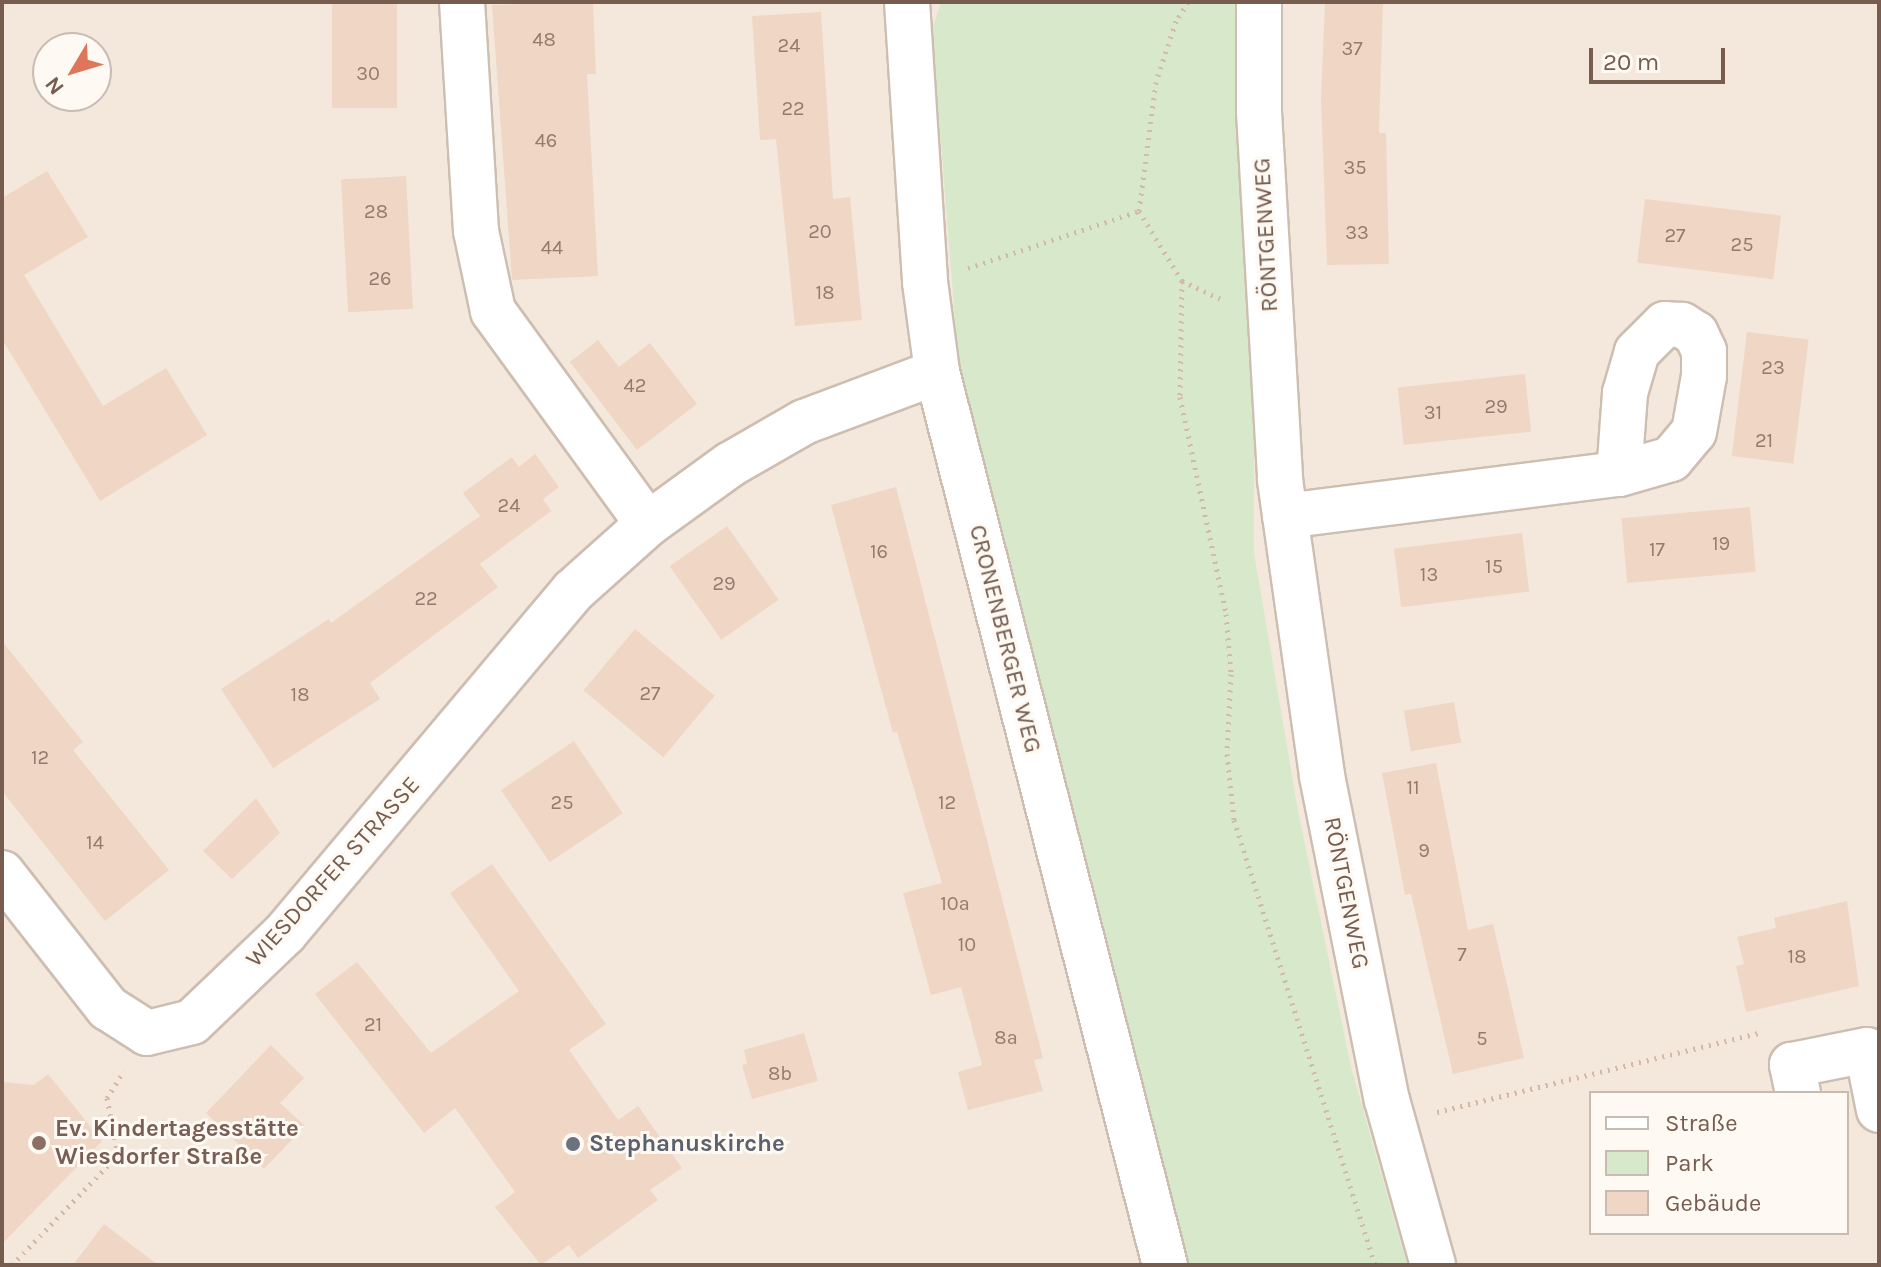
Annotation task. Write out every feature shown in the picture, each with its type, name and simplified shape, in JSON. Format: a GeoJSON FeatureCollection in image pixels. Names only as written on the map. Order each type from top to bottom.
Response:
{"type":"FeatureCollection","features":[{"type":"Feature","properties":{"kind":"street"},"geometry":{"type":"LineString","coordinates":[[462,2],[476,231],[493,311],[648,524]]}},
{"type":"Feature","properties":{"kind":"street","name":"CRONENBERGER WEG"},"geometry":{"type":"LineString","coordinates":[[907,2],[925,282],[937,372],[1165,1265]]}},
{"type":"Feature","properties":{"kind":"street","name":"RÖNTGENWEG"},"geometry":{"type":"LineString","coordinates":[[1259,2],[1259,112],[1285,516],[1322,776],[1393,1123],[1433,1265]]}},
{"type":"Feature","properties":{"kind":"street","name":"WIESDORFER STRASSE"},"geometry":{"type":"LineString","coordinates":[[147,1033],[192,1022],[285,933],[573,591],[648,524],[731,464],[804,422],[937,372]]}},
{"type":"Feature","properties":{"kind":"street"},"geometry":{"type":"LineString","coordinates":[[1285,516],[1619,474]]}},
{"type":"Feature","properties":{"kind":"street"},"geometry":{"type":"LineString","coordinates":[[2,873],[108,1008],[147,1033]]}},
{"type":"Feature","properties":{"kind":"street"},"geometry":{"type":"LineString","coordinates":[[1795,1079],[1873,1036],[1872,1106]]}},
{"type":"Feature","properties":{"kind":"path"},"geometry":{"type":"LineString","coordinates":[[1188,2],[1176,21],[1156,82],[1139,211],[1182,281],[1180,397],[1226,614],[1231,674],[1227,754],[1234,820],[1375,1265]]}},
{"type":"Feature","properties":{"kind":"path"},"geometry":{"type":"LineString","coordinates":[[925,282],[1139,211]]}},
{"type":"Feature","properties":{"kind":"path"},"geometry":{"type":"LineString","coordinates":[[1393,1123],[1762,1032],[1795,1079]]}},
{"type":"Feature","properties":{"kind":"path"},"geometry":{"type":"LineString","coordinates":[[12,1265],[118,1155],[107,1098],[147,1033]]}},
{"type":"Feature","properties":{"kind":"shaded area"},"geometry":{"type":"Polygon","coordinates":[[[2,2],[1879,2],[1879,1265],[2,1265],[2,2]]]}},
{"type":"Feature","properties":{"kind":"green space"},"geometry":{"type":"Polygon","coordinates":[[[941,2],[1242,2],[1237,8],[1241,182],[1247,189],[1249,222],[1243,232],[1254,431],[1254,553],[1298,811],[1351,1067],[1407,1265],[1187,1265],[959,370],[932,30],[941,2]]]}},
{"type":"Feature","properties":{"kind":"building"},"geometry":{"type":"Polygon","coordinates":[[[332,2],[397,2],[397,108],[332,108],[332,2]]]}},
{"type":"Feature","properties":{"kind":"building"},"geometry":{"type":"Polygon","coordinates":[[[593,2],[596,74],[587,74],[598,276],[512,280],[492,5],[593,2]]]}},
{"type":"Feature","properties":{"kind":"building"},"geometry":{"type":"Polygon","coordinates":[[[1325,2],[1383,2],[1379,133],[1386,133],[1389,264],[1327,265],[1321,97],[1325,2]]]}},
{"type":"Feature","properties":{"kind":"building"},"geometry":{"type":"Polygon","coordinates":[[[821,12],[833,199],[850,197],[862,320],[795,326],[776,139],[760,140],[752,16],[821,12]]]}},
{"type":"Feature","properties":{"kind":"building"},"geometry":{"type":"Polygon","coordinates":[[[47,171],[88,237],[24,275],[103,406],[166,368],[207,435],[100,501],[2,339],[2,198],[47,171]]]}},
{"type":"Feature","properties":{"kind":"building"},"geometry":{"type":"Polygon","coordinates":[[[406,176],[413,309],[348,312],[341,179],[406,176]]]}},
{"type":"Feature","properties":{"kind":"building"},"geometry":{"type":"Polygon","coordinates":[[[1645,199],[1781,216],[1773,279],[1637,263],[1645,199]]]}},
{"type":"Feature","properties":{"kind":"building"},"geometry":{"type":"Polygon","coordinates":[[[1747,332],[1809,340],[1793,464],[1732,456],[1747,332]]]}},
{"type":"Feature","properties":{"kind":"building"},"geometry":{"type":"Polygon","coordinates":[[[598,340],[619,367],[650,343],[697,404],[637,450],[570,362],[598,340]]]}},
{"type":"Feature","properties":{"kind":"building"},"geometry":{"type":"Polygon","coordinates":[[[1525,374],[1531,432],[1404,445],[1398,387],[1525,374]]]}},
{"type":"Feature","properties":{"kind":"building"},"geometry":{"type":"Polygon","coordinates":[[[535,454],[559,487],[543,499],[551,511],[480,564],[498,587],[370,683],[380,699],[273,768],[221,689],[329,619],[331,623],[480,516],[463,493],[512,457],[519,467],[535,454]]]}},
{"type":"Feature","properties":{"kind":"building"},"geometry":{"type":"Polygon","coordinates":[[[896,487],[1043,1058],[1034,1060],[1043,1091],[968,1110],[958,1072],[982,1065],[961,987],[931,995],[903,893],[942,883],[897,732],[893,733],[831,505],[896,487]]]}},
{"type":"Feature","properties":{"kind":"building"},"geometry":{"type":"Polygon","coordinates":[[[1750,507],[1756,572],[1627,583],[1621,518],[1750,507]]]}},
{"type":"Feature","properties":{"kind":"building"},"geometry":{"type":"Polygon","coordinates":[[[727,526],[779,600],[721,640],[670,566],[727,526]]]}},
{"type":"Feature","properties":{"kind":"building"},"geometry":{"type":"Polygon","coordinates":[[[1522,533],[1529,592],[1401,607],[1394,549],[1522,533]]]}},
{"type":"Feature","properties":{"kind":"building"},"geometry":{"type":"Polygon","coordinates":[[[635,629],[715,696],[663,757],[584,690],[635,629]]]}},
{"type":"Feature","properties":{"kind":"building"},"geometry":{"type":"Polygon","coordinates":[[[2,641],[83,742],[73,750],[169,870],[105,921],[2,791],[2,641]]]}},
{"type":"Feature","properties":{"kind":"building"},"geometry":{"type":"Polygon","coordinates":[[[1454,702],[1461,742],[1411,751],[1404,711],[1454,702]]]}},
{"type":"Feature","properties":{"kind":"building"},"geometry":{"type":"Polygon","coordinates":[[[574,741],[623,813],[550,862],[501,790],[574,741]]]}},
{"type":"Feature","properties":{"kind":"building"},"geometry":{"type":"Polygon","coordinates":[[[1436,763],[1468,930],[1493,924],[1524,1058],[1453,1074],[1411,894],[1405,895],[1382,773],[1436,763]]]}},
{"type":"Feature","properties":{"kind":"building"},"geometry":{"type":"Polygon","coordinates":[[[256,798],[280,833],[232,879],[203,851],[256,798]]]}},
{"type":"Feature","properties":{"kind":"building","name":"Stephanuskirche"},"geometry":{"type":"Polygon","coordinates":[[[492,864],[606,1024],[569,1050],[618,1120],[638,1106],[682,1168],[650,1190],[658,1200],[578,1258],[569,1245],[541,1265],[495,1207],[515,1192],[455,1108],[424,1133],[315,994],[357,962],[431,1053],[519,991],[450,893],[492,864]]]}},
{"type":"Feature","properties":{"kind":"building"},"geometry":{"type":"Polygon","coordinates":[[[1847,901],[1859,986],[1746,1012],[1736,966],[1744,964],[1737,937],[1776,928],[1774,918],[1847,901]]]}},
{"type":"Feature","properties":{"kind":"building"},"geometry":{"type":"Polygon","coordinates":[[[804,1033],[818,1081],[752,1099],[742,1065],[747,1064],[744,1050],[804,1033]]]}},
{"type":"Feature","properties":{"kind":"building"},"geometry":{"type":"Polygon","coordinates":[[[271,1045],[304,1078],[280,1103],[305,1126],[264,1169],[206,1113],[271,1045]]]}},
{"type":"Feature","properties":{"kind":"building"},"geometry":{"type":"Polygon","coordinates":[[[48,1074],[102,1141],[2,1244],[2,1082],[34,1085],[48,1074]]]}},
{"type":"Feature","properties":{"kind":"building"},"geometry":{"type":"Polygon","coordinates":[[[104,1224],[158,1265],[73,1265],[104,1224]]]}},
{"type":"Feature","properties":{"kind":"place","name":"Ev. Kindertagesstätte Wiesdorfer Straße"},"geometry":{"type":"Point","coordinates":[39,1143]}},
{"type":"Feature","properties":{"kind":"place","name":"Stephanuskirche"},"geometry":{"type":"Point","coordinates":[573,1144]}}]}
